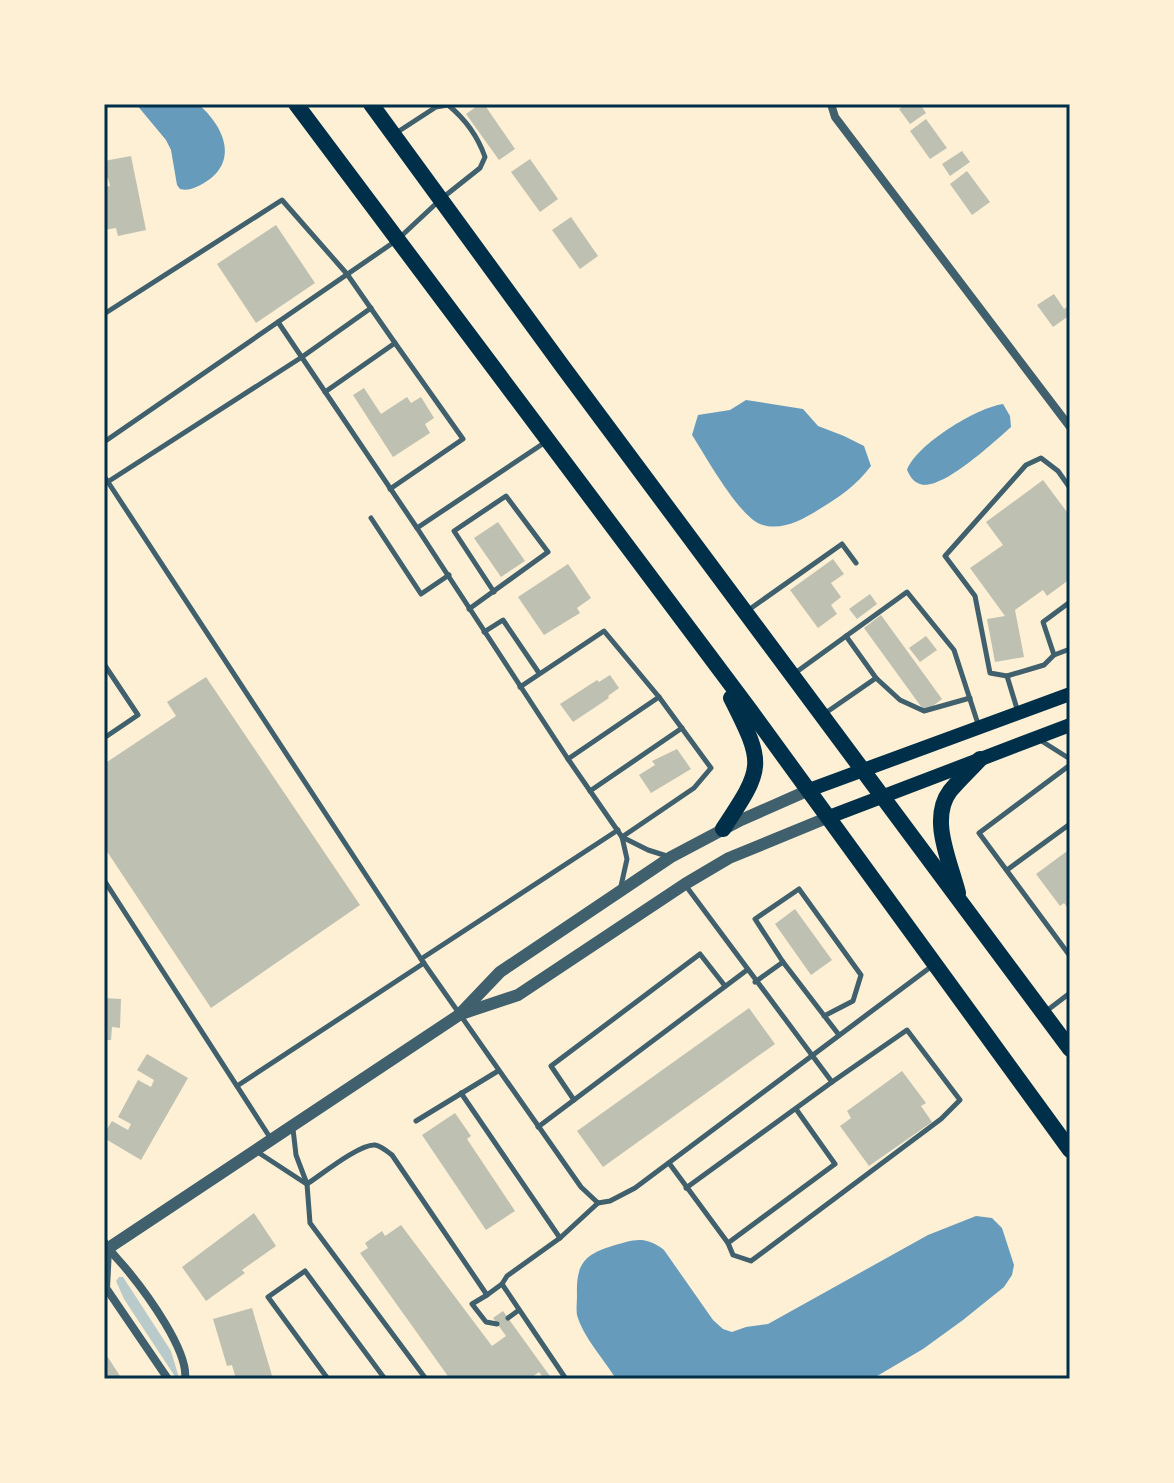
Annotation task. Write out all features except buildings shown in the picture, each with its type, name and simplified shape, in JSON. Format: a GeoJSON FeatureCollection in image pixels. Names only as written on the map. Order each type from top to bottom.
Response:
{"type":"FeatureCollection","features":[{"type":"Feature","properties":{"kind":"main road"},"geometry":{"type":"LineString","coordinates":[[296,104],[829,817],[1070,1150]]}},
{"type":"Feature","properties":{"kind":"main road"},"geometry":{"type":"LineString","coordinates":[[371,104],[1070,1049]]}},
{"type":"Feature","properties":{"kind":"main road"},"geometry":{"type":"LineString","coordinates":[[710,657],[745,725],[757,758],[753,783],[723,829]]}},
{"type":"Feature","properties":{"kind":"main road"},"geometry":{"type":"LineString","coordinates":[[809,790],[1070,694]]}},
{"type":"Feature","properties":{"kind":"main road"},"geometry":{"type":"LineString","coordinates":[[829,817],[1070,725]]}},
{"type":"Feature","properties":{"kind":"main road"},"geometry":{"type":"LineString","coordinates":[[960,899],[940,828],[940,812],[948,793],[980,759]]}},
{"type":"Feature","properties":{"kind":"street"},"geometry":{"type":"LineString","coordinates":[[831,104],[835,117],[1070,427]]}},
{"type":"Feature","properties":{"kind":"street"},"geometry":{"type":"LineString","coordinates":[[105,1247],[459,1015],[500,972],[671,857],[723,829],[809,790]]}},
{"type":"Feature","properties":{"kind":"street"},"geometry":{"type":"LineString","coordinates":[[459,1015],[518,995],[685,884],[752,847],[829,817]]}},
{"type":"Feature","properties":{"kind":"street"},"geometry":{"type":"LineString","coordinates":[[105,1247],[106,1288],[168,1379]]}},
{"type":"Feature","properties":{"kind":"street"},"geometry":{"type":"LineString","coordinates":[[105,1247],[129,1271],[167,1328],[179,1350],[186,1371],[185,1379]]}},
{"type":"Feature","properties":{"kind":"lane"},"geometry":{"type":"LineString","coordinates":[[104,442],[397,240],[480,168],[485,157],[480,143],[458,113],[448,105],[436,107],[393,134]]}},
{"type":"Feature","properties":{"kind":"lane"},"geometry":{"type":"LineString","coordinates":[[104,314],[282,200],[347,274],[463,439],[390,489]]}},
{"type":"Feature","properties":{"kind":"lane"},"geometry":{"type":"LineString","coordinates":[[371,308],[302,357],[105,480],[422,961],[581,1187],[598,1203]]}},
{"type":"Feature","properties":{"kind":"lane"},"geometry":{"type":"LineString","coordinates":[[278,322],[618,830],[627,859],[620,891]]}},
{"type":"Feature","properties":{"kind":"lane"},"geometry":{"type":"LineString","coordinates":[[325,392],[395,343]]}},
{"type":"Feature","properties":{"kind":"lane"},"geometry":{"type":"LineString","coordinates":[[417,528],[548,441]]}},
{"type":"Feature","properties":{"kind":"lane"},"geometry":{"type":"LineString","coordinates":[[1070,488],[1058,471],[1041,458],[1026,465],[945,556],[975,596],[990,673],[1007,676],[1044,665],[1054,655],[1070,649]]}},
{"type":"Feature","properties":{"kind":"lane"},"geometry":{"type":"LineString","coordinates":[[469,609],[494,592],[548,552],[506,496],[454,531],[494,592]]}},
{"type":"Feature","properties":{"kind":"lane"},"geometry":{"type":"LineString","coordinates":[[371,518],[421,594],[449,575]]}},
{"type":"Feature","properties":{"kind":"lane"},"geometry":{"type":"LineString","coordinates":[[746,612],[842,544],[856,563]]}},
{"type":"Feature","properties":{"kind":"lane"},"geometry":{"type":"LineString","coordinates":[[793,675],[907,592],[954,650],[979,728]]}},
{"type":"Feature","properties":{"kind":"lane"},"geometry":{"type":"LineString","coordinates":[[1054,655],[1043,622],[1070,602]]}},
{"type":"Feature","properties":{"kind":"lane"},"geometry":{"type":"LineString","coordinates":[[484,632],[503,620],[539,673]]}},
{"type":"Feature","properties":{"kind":"lane"},"geometry":{"type":"LineString","coordinates":[[520,687],[604,631],[659,697],[711,768],[694,788],[622,837]]}},
{"type":"Feature","properties":{"kind":"lane"},"geometry":{"type":"LineString","coordinates":[[846,636],[876,678],[900,700],[924,711],[970,698]]}},
{"type":"Feature","properties":{"kind":"lane"},"geometry":{"type":"LineString","coordinates":[[104,664],[138,715],[104,738]]}},
{"type":"Feature","properties":{"kind":"lane"},"geometry":{"type":"LineString","coordinates":[[1007,676],[1018,713]]}},
{"type":"Feature","properties":{"kind":"lane"},"geometry":{"type":"LineString","coordinates":[[823,715],[876,678]]}},
{"type":"Feature","properties":{"kind":"lane"},"geometry":{"type":"LineString","coordinates":[[568,759],[659,697]]}},
{"type":"Feature","properties":{"kind":"lane"},"geometry":{"type":"LineString","coordinates":[[590,791],[682,728]]}},
{"type":"Feature","properties":{"kind":"lane"},"geometry":{"type":"LineString","coordinates":[[1036,737],[1070,756]]}},
{"type":"Feature","properties":{"kind":"lane"},"geometry":{"type":"LineString","coordinates":[[1070,765],[979,833],[1070,956]]}},
{"type":"Feature","properties":{"kind":"lane"},"geometry":{"type":"LineString","coordinates":[[1007,870],[1070,824]]}},
{"type":"Feature","properties":{"kind":"lane"},"geometry":{"type":"LineString","coordinates":[[237,1086],[618,830]]}},
{"type":"Feature","properties":{"kind":"lane"},"geometry":{"type":"LineString","coordinates":[[622,837],[671,857]]}},
{"type":"Feature","properties":{"kind":"lane"},"geometry":{"type":"LineString","coordinates":[[104,880],[271,1140]]}},
{"type":"Feature","properties":{"kind":"lane"},"geometry":{"type":"LineString","coordinates":[[685,884],[832,1082]]}},
{"type":"Feature","properties":{"kind":"lane"},"geometry":{"type":"LineString","coordinates":[[824,1016],[853,1001],[861,975],[799,889],[755,919],[783,962],[824,1016],[839,1035]]}},
{"type":"Feature","properties":{"kind":"lane"},"geometry":{"type":"LineString","coordinates":[[574,1100],[551,1066],[700,954],[725,986]]}},
{"type":"Feature","properties":{"kind":"lane"},"geometry":{"type":"LineString","coordinates":[[755,982],[783,962]]}},
{"type":"Feature","properties":{"kind":"lane"},"geometry":{"type":"LineString","coordinates":[[497,1324],[486,1322],[472,1304],[560,1238],[598,1203],[610,1201],[635,1188],[936,963]]}},
{"type":"Feature","properties":{"kind":"lane"},"geometry":{"type":"LineString","coordinates":[[538,1127],[747,970]]}},
{"type":"Feature","properties":{"kind":"lane"},"geometry":{"type":"LineString","coordinates":[[1043,1013],[1070,993]]}},
{"type":"Feature","properties":{"kind":"lane"},"geometry":{"type":"LineString","coordinates":[[669,1163],[686,1188],[728,1243],[733,1255],[751,1261],[941,1119],[960,1100],[907,1030],[686,1188]]}},
{"type":"Feature","properties":{"kind":"lane"},"geometry":{"type":"LineString","coordinates":[[416,1121],[498,1071]]}},
{"type":"Feature","properties":{"kind":"lane"},"geometry":{"type":"LineString","coordinates":[[461,1093],[560,1238]]}},
{"type":"Feature","properties":{"kind":"lane"},"geometry":{"type":"LineString","coordinates":[[728,1243],[835,1164],[796,1109]]}},
{"type":"Feature","properties":{"kind":"lane"},"geometry":{"type":"LineString","coordinates":[[293,1125],[296,1155],[307,1184],[310,1223],[426,1379]]}},
{"type":"Feature","properties":{"kind":"lane"},"geometry":{"type":"LineString","coordinates":[[307,1184],[363,1148],[375,1145],[384,1149],[392,1155],[487,1295]]}},
{"type":"Feature","properties":{"kind":"lane"},"geometry":{"type":"LineString","coordinates":[[255,1150],[307,1184]]}},
{"type":"Feature","properties":{"kind":"lane"},"geometry":{"type":"LineString","coordinates":[[328,1379],[268,1297],[305,1271],[385,1379]]}},
{"type":"Feature","properties":{"kind":"lane"},"geometry":{"type":"LineString","coordinates":[[502,1284],[566,1379]]}},
{"type":"Feature","properties":{"kind":"lane"},"geometry":{"type":"LineString","coordinates":[[508,1318],[519,1310]]}},
{"type":"Feature","properties":{"kind":"shaded area"},"geometry":{"type":"Polygon","coordinates":[[[123,1277],[171,1351],[179,1378],[176,1378],[124,1299],[116,1281],[123,1277]]]}},
{"type":"Feature","properties":{"kind":"water"},"geometry":{"type":"Polygon","coordinates":[[[136,104],[198,104],[215,123],[224,144],[222,165],[215,174],[195,188],[180,189],[166,140],[136,104]]]}},
{"type":"Feature","properties":{"kind":"water"},"geometry":{"type":"Polygon","coordinates":[[[746,400],[803,409],[818,426],[864,446],[871,466],[847,491],[805,518],[783,526],[760,524],[732,497],[692,435],[698,415],[730,410],[746,400]]]}},
{"type":"Feature","properties":{"kind":"water"},"geometry":{"type":"Polygon","coordinates":[[[1003,404],[1010,416],[1011,427],[954,473],[929,484],[915,482],[907,470],[922,449],[963,420],[1003,404]]]}},
{"type":"Feature","properties":{"kind":"water"},"geometry":{"type":"Polygon","coordinates":[[[976,1216],[992,1218],[1002,1228],[1014,1265],[1012,1275],[1004,1287],[963,1320],[923,1349],[872,1379],[616,1379],[589,1340],[577,1315],[578,1276],[583,1263],[594,1253],[627,1242],[645,1241],[664,1250],[713,1320],[732,1332],[768,1324],[928,1235],[976,1216]]]}}]}
